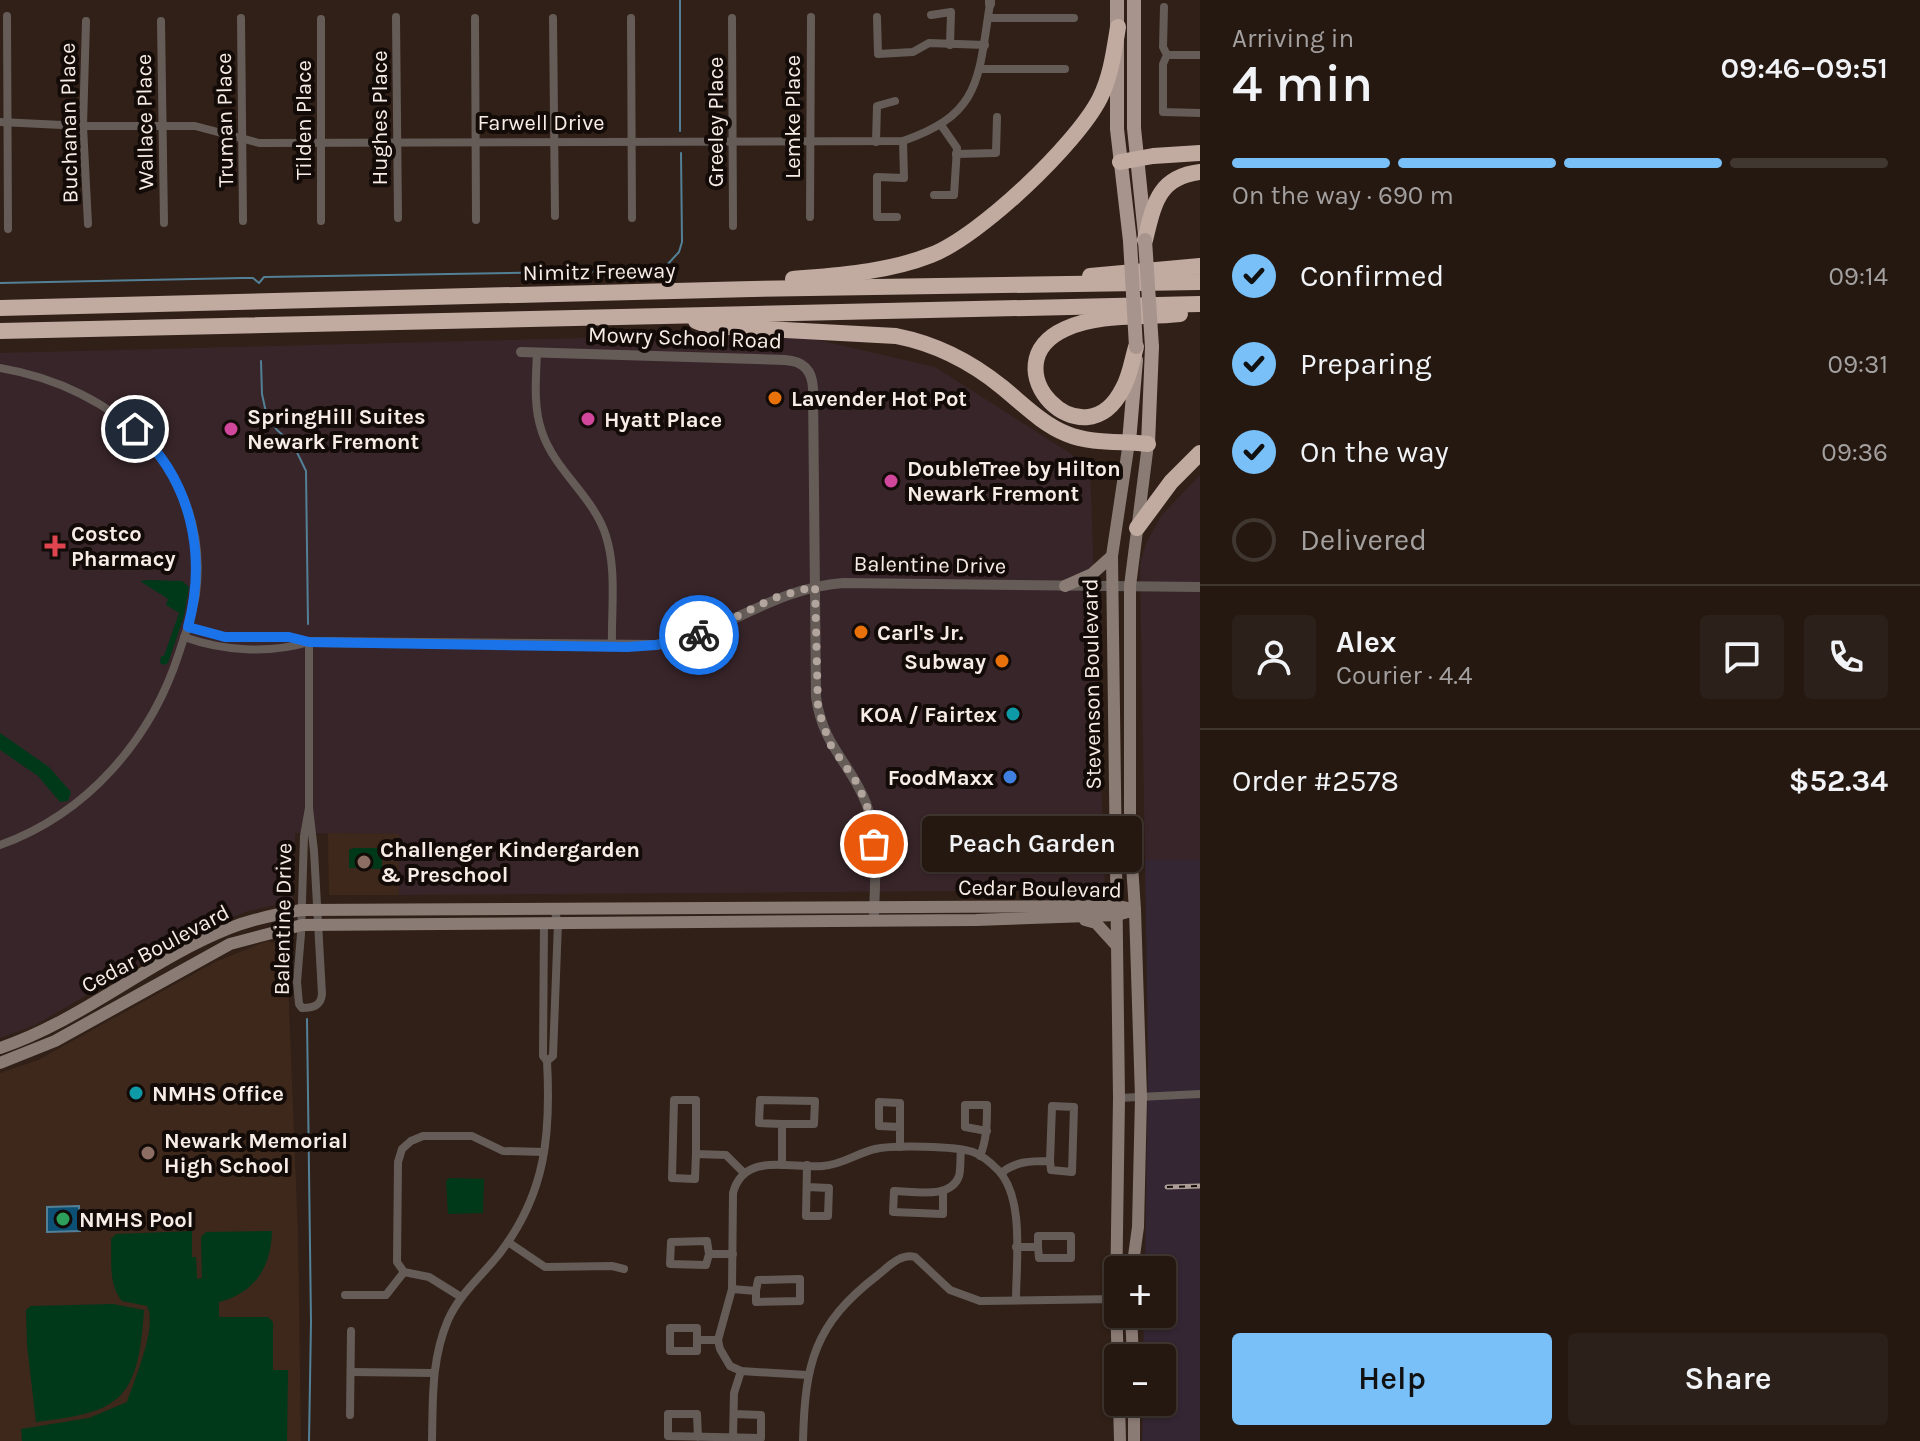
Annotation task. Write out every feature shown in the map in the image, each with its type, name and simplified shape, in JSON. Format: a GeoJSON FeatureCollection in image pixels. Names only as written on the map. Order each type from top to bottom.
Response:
{"type":"FeatureCollection","features":[{"type":"Feature","properties":{"kind":"highway"},"geometry":{"type":"LineString","coordinates":[[752,289],[790,279],[913,261],[935,254],[973,233],[1068,143],[1087,120],[1110,70],[1118,27]]}},
{"type":"Feature","properties":{"kind":"highway"},"geometry":{"type":"LineString","coordinates":[[1128,160],[1200,153]]}},
{"type":"Feature","properties":{"kind":"highway"},"geometry":{"type":"LineString","coordinates":[[1138,240],[1161,191],[1170,182],[1200,172]]}},
{"type":"Feature","properties":{"kind":"highway"},"geometry":{"type":"LineString","coordinates":[[1028,286],[1110,272],[1200,266]]}},
{"type":"Feature","properties":{"kind":"highway","name":"Nimitz Freeway"},"geometry":{"type":"LineString","coordinates":[[0,308],[752,289],[1200,282]]}},
{"type":"Feature","properties":{"kind":"highway","name":"Nimitz Freeway"},"geometry":{"type":"LineString","coordinates":[[0,333],[1200,304]]}},
{"type":"Feature","properties":{"kind":"highway"},"geometry":{"type":"LineString","coordinates":[[1144,347],[1123,388],[1104,411],[1088,416],[1071,416],[1057,410],[1039,387],[1035,370],[1040,353],[1062,330],[1097,320],[1200,312]]}},
{"type":"Feature","properties":{"kind":"highway"},"geometry":{"type":"LineString","coordinates":[[679,316],[709,326],[896,336],[916,340],[972,364],[1053,427],[1082,438],[1148,444]]}},
{"type":"Feature","properties":{"kind":"highway"},"geometry":{"type":"LineString","coordinates":[[1137,528],[1171,482],[1200,453]]}},
{"type":"Feature","properties":{"kind":"main road","name":"Stevenson Boulevard"},"geometry":{"type":"LineString","coordinates":[[1117,0],[1117,129],[1128,160],[1138,240],[1148,444],[1130,586],[1130,835],[1141,1097],[1138,1227],[1134,1256]]}},
{"type":"Feature","properties":{"kind":"main road","name":"Stevenson Boulevard"},"geometry":{"type":"LineString","coordinates":[[1128,160],[1133,117],[1134,0]]}},
{"type":"Feature","properties":{"kind":"main road","name":"Stevenson Boulevard"},"geometry":{"type":"LineString","coordinates":[[1117,1256],[1119,1098],[1112,556],[1144,347]]}},
{"type":"Feature","properties":{"kind":"main road"},"geometry":{"type":"LineString","coordinates":[[1065,586],[1092,574],[1112,556]]}},
{"type":"Feature","properties":{"kind":"main road","name":"Cedar Boulevard"},"geometry":{"type":"LineString","coordinates":[[0,1048],[59,1023],[213,935],[243,923],[301,910],[875,907],[1135,910]]}},
{"type":"Feature","properties":{"kind":"main road","name":"Cedar Boulevard"},"geometry":{"type":"LineString","coordinates":[[0,1063],[55,1041],[230,944],[302,925],[874,920],[1074,916],[1117,910]]}},
{"type":"Feature","properties":{"kind":"main road"},"geometry":{"type":"LineString","coordinates":[[1074,916],[1096,923],[1117,947]]}},
{"type":"Feature","properties":{"kind":"main road"},"geometry":{"type":"LineString","coordinates":[[1119,1416],[1120,1441]]}},
{"type":"Feature","properties":{"kind":"main road"},"geometry":{"type":"LineString","coordinates":[[1134,1416],[1134,1441]]}},
{"type":"Feature","properties":{"kind":"street","name":"Farwell Drive"},"geometry":{"type":"LineString","coordinates":[[3,122],[204,127],[259,143],[903,141],[941,125],[958,111],[971,93],[981,69],[990,2]]}},
{"type":"Feature","properties":{"kind":"street"},"geometry":{"type":"LineString","coordinates":[[1164,7],[1163,47],[1167,55]]}},
{"type":"Feature","properties":{"kind":"street"},"geometry":{"type":"LineString","coordinates":[[931,15],[951,12],[950,45]]}},
{"type":"Feature","properties":{"kind":"street"},"geometry":{"type":"LineString","coordinates":[[7,16],[3,122],[8,229]]}},
{"type":"Feature","properties":{"kind":"street","name":"Hughes Place"},"geometry":{"type":"LineString","coordinates":[[396,17],[398,218]]}},
{"type":"Feature","properties":{"kind":"street","name":"Lemke Place"},"geometry":{"type":"LineString","coordinates":[[810,217],[811,17]]}},
{"type":"Feature","properties":{"kind":"street"},"geometry":{"type":"LineString","coordinates":[[877,17],[878,54],[913,52],[929,43],[985,45]]}},
{"type":"Feature","properties":{"kind":"street","name":"Truman Place"},"geometry":{"type":"LineString","coordinates":[[241,18],[243,221]]}},
{"type":"Feature","properties":{"kind":"street"},"geometry":{"type":"LineString","coordinates":[[475,18],[476,220]]}},
{"type":"Feature","properties":{"kind":"street"},"geometry":{"type":"LineString","coordinates":[[553,18],[555,216]]}},
{"type":"Feature","properties":{"kind":"street"},"geometry":{"type":"LineString","coordinates":[[631,18],[632,218]]}},
{"type":"Feature","properties":{"kind":"street","name":"Greeley Place"},"geometry":{"type":"LineString","coordinates":[[732,18],[733,226]]}},
{"type":"Feature","properties":{"kind":"street"},"geometry":{"type":"LineString","coordinates":[[988,18],[1074,18]]}},
{"type":"Feature","properties":{"kind":"street","name":"Tilden Place"},"geometry":{"type":"LineString","coordinates":[[321,19],[321,221]]}},
{"type":"Feature","properties":{"kind":"street","name":"Buchanan Place"},"geometry":{"type":"LineString","coordinates":[[86,21],[83,126],[88,224]]}},
{"type":"Feature","properties":{"kind":"street","name":"Wallace Place"},"geometry":{"type":"LineString","coordinates":[[161,21],[164,223]]}},
{"type":"Feature","properties":{"kind":"street"},"geometry":{"type":"LineString","coordinates":[[1167,55],[1200,55]]}},
{"type":"Feature","properties":{"kind":"street"},"geometry":{"type":"LineString","coordinates":[[1167,55],[1163,64],[1163,112],[1200,113]]}},
{"type":"Feature","properties":{"kind":"street"},"geometry":{"type":"LineString","coordinates":[[981,69],[1065,69]]}},
{"type":"Feature","properties":{"kind":"street"},"geometry":{"type":"LineString","coordinates":[[876,142],[877,106],[895,101]]}},
{"type":"Feature","properties":{"kind":"street"},"geometry":{"type":"LineString","coordinates":[[956,154],[996,153],[997,117]]}},
{"type":"Feature","properties":{"kind":"street"},"geometry":{"type":"LineString","coordinates":[[934,195],[954,195],[957,148],[941,125]]}},
{"type":"Feature","properties":{"kind":"street"},"geometry":{"type":"LineString","coordinates":[[897,217],[877,217],[877,177],[904,178],[903,141]]}},
{"type":"Feature","properties":{"kind":"street","name":"Mowry School Road"},"geometry":{"type":"LineString","coordinates":[[521,352],[785,360],[804,366],[811,374],[818,709],[830,744],[857,783],[867,806],[874,844],[874,920]]}},
{"type":"Feature","properties":{"kind":"street"},"geometry":{"type":"LineString","coordinates":[[537,352],[536,401],[542,432],[552,453],[598,518],[608,543],[612,647]]}},
{"type":"Feature","properties":{"kind":"street"},"geometry":{"type":"LineString","coordinates":[[0,368],[69,388],[98,403],[135,429],[160,456],[180,490],[195,538],[197,577],[188,627],[172,675],[157,707],[117,764],[94,789],[61,815],[26,835],[0,845]]}},
{"type":"Feature","properties":{"kind":"street","name":"Balentine Drive"},"geometry":{"type":"LineString","coordinates":[[188,627],[225,637],[289,637],[309,642],[612,647],[656,645],[689,638],[774,598],[815,586],[843,583],[1200,587]]}},
{"type":"Feature","properties":{"kind":"street","name":"Balentine Drive"},"geometry":{"type":"LineString","coordinates":[[184,637],[224,648],[289,648],[309,642]]}},
{"type":"Feature","properties":{"kind":"street","name":"Balentine Drive"},"geometry":{"type":"LineString","coordinates":[[309,642],[309,808],[322,994],[321,1001],[310,1008],[302,1008],[297,996],[304,836],[309,808]]}},
{"type":"Feature","properties":{"kind":"street"},"geometry":{"type":"LineString","coordinates":[[432,1441],[433,1373],[449,1319],[461,1297],[508,1242],[538,1186],[549,1100],[547,1061],[543,1056],[553,907]]}},
{"type":"Feature","properties":{"kind":"street"},"geometry":{"type":"LineString","coordinates":[[547,1061],[553,1056],[551,922]]}},
{"type":"Feature","properties":{"kind":"street"},"geometry":{"type":"LineString","coordinates":[[1119,1098],[1200,1094]]}},
{"type":"Feature","properties":{"kind":"street"},"geometry":{"type":"LineString","coordinates":[[674,1100],[696,1100],[696,1154],[695,1179],[672,1178],[674,1100]]}},
{"type":"Feature","properties":{"kind":"street"},"geometry":{"type":"LineString","coordinates":[[760,1100],[815,1101],[814,1124],[782,1124],[759,1123],[760,1100]]}},
{"type":"Feature","properties":{"kind":"street"},"geometry":{"type":"LineString","coordinates":[[1052,1106],[1074,1107],[1072,1172],[1051,1170],[1050,1161],[1052,1106]]}},
{"type":"Feature","properties":{"kind":"street"},"geometry":{"type":"LineString","coordinates":[[782,1124],[782,1165]]}},
{"type":"Feature","properties":{"kind":"street"},"geometry":{"type":"LineString","coordinates":[[900,1127],[900,1147]]}},
{"type":"Feature","properties":{"kind":"street"},"geometry":{"type":"LineString","coordinates":[[980,1156],[987,1131]]}},
{"type":"Feature","properties":{"kind":"street"},"geometry":{"type":"LineString","coordinates":[[461,1297],[429,1277],[404,1272],[397,1262],[398,1162],[402,1149],[423,1136],[472,1136],[503,1151],[544,1152]]}},
{"type":"Feature","properties":{"kind":"street"},"geometry":{"type":"LineString","coordinates":[[807,1375],[741,1371],[723,1358],[718,1340],[732,1289],[733,1193],[744,1173],[758,1165],[823,1166],[841,1163],[878,1149],[900,1147],[973,1152],[1001,1173],[1014,1202],[1016,1300]]}},
{"type":"Feature","properties":{"kind":"street"},"geometry":{"type":"LineString","coordinates":[[943,1192],[943,1214],[893,1212],[894,1191],[943,1192],[954,1186],[959,1176],[961,1150]]}},
{"type":"Feature","properties":{"kind":"street"},"geometry":{"type":"LineString","coordinates":[[696,1154],[726,1155],[744,1173]]}},
{"type":"Feature","properties":{"kind":"street"},"geometry":{"type":"LineString","coordinates":[[1001,1173],[1014,1163],[1050,1161]]}},
{"type":"Feature","properties":{"kind":"street"},"geometry":{"type":"LineString","coordinates":[[807,1165],[806,1216],[828,1216],[829,1188],[807,1187]]}},
{"type":"Feature","properties":{"kind":"street"},"geometry":{"type":"LineString","coordinates":[[1038,1236],[1071,1236],[1071,1258],[1039,1258],[1038,1247],[1038,1236]]}},
{"type":"Feature","properties":{"kind":"street"},"geometry":{"type":"LineString","coordinates":[[707,1241],[709,1254],[706,1265],[670,1264],[671,1242],[707,1241]]}},
{"type":"Feature","properties":{"kind":"street"},"geometry":{"type":"LineString","coordinates":[[508,1242],[545,1267],[612,1266],[624,1269]]}},
{"type":"Feature","properties":{"kind":"street"},"geometry":{"type":"LineString","coordinates":[[1016,1247],[1038,1247]]}},
{"type":"Feature","properties":{"kind":"street"},"geometry":{"type":"LineString","coordinates":[[709,1254],[733,1254]]}},
{"type":"Feature","properties":{"kind":"street"},"geometry":{"type":"LineString","coordinates":[[803,1441],[807,1375],[820,1340],[859,1289],[899,1259],[910,1255],[950,1290],[980,1301],[1104,1299]]}},
{"type":"Feature","properties":{"kind":"street"},"geometry":{"type":"LineString","coordinates":[[345,1295],[386,1295],[404,1272]]}},
{"type":"Feature","properties":{"kind":"street"},"geometry":{"type":"LineString","coordinates":[[800,1279],[800,1301],[756,1302],[756,1291],[758,1280],[800,1279]]}},
{"type":"Feature","properties":{"kind":"street"},"geometry":{"type":"LineString","coordinates":[[732,1289],[756,1291]]}},
{"type":"Feature","properties":{"kind":"street"},"geometry":{"type":"LineString","coordinates":[[350,1415],[351,1331]]}},
{"type":"Feature","properties":{"kind":"street"},"geometry":{"type":"LineString","coordinates":[[697,1340],[718,1340]]}},
{"type":"Feature","properties":{"kind":"street"},"geometry":{"type":"LineString","coordinates":[[733,1437],[734,1393],[741,1371]]}},
{"type":"Feature","properties":{"kind":"street"},"geometry":{"type":"LineString","coordinates":[[351,1372],[433,1373]]}},
{"type":"Feature","properties":{"kind":"street"},"geometry":{"type":"LineString","coordinates":[[698,1437],[697,1414],[668,1414],[668,1436],[698,1437],[733,1437],[761,1438],[761,1415],[734,1414]]}},
{"type":"Feature","properties":{"kind":"shaded area"},"geometry":{"type":"Polygon","coordinates":[[[788,333],[935,367],[1090,466],[1105,890],[399,895],[398,834],[295,833],[293,901],[248,911],[196,932],[35,1025],[0,1038],[0,353],[788,333]]]}},
{"type":"Feature","properties":{"kind":"shaded area"},"geometry":{"type":"Polygon","coordinates":[[[1200,475],[1200,860],[1145,860],[1140,565],[1146,543],[1162,515],[1200,475]]]}},
{"type":"Feature","properties":{"kind":"shaded area","name":"Challenger Kindergarden & Preschool"},"geometry":{"type":"Polygon","coordinates":[[[328,833],[399,834],[399,895],[329,895],[328,833]]]}},
{"type":"Feature","properties":{"kind":"shaded area"},"geometry":{"type":"Polygon","coordinates":[[[1145,860],[1200,860],[1200,1441],[1142,1441],[1143,1416],[1176,1416],[1176,1344],[1143,1344],[1144,1328],[1176,1328],[1176,1256],[1145,1256],[1148,1063],[1145,860]]]}},
{"type":"Feature","properties":{"kind":"shaded area","name":"Newark Memorial High School"},"geometry":{"type":"Polygon","coordinates":[[[267,941],[281,944],[287,955],[298,1233],[301,1441],[0,1441],[0,1073],[38,1060],[215,962],[267,941]]]}},
{"type":"Feature","properties":{"kind":"green space"},"geometry":{"type":"Polygon","coordinates":[[[140,581],[182,581],[189,587],[184,616],[168,663],[164,665],[160,663],[161,656],[164,656],[179,613],[166,605],[168,599],[140,581]]]}},
{"type":"Feature","properties":{"kind":"green space"},"geometry":{"type":"Polygon","coordinates":[[[0,733],[49,767],[71,792],[68,801],[60,802],[38,776],[0,750],[0,733]]]}},
{"type":"Feature","properties":{"kind":"green space"},"geometry":{"type":"Polygon","coordinates":[[[382,848],[382,869],[349,868],[349,850],[382,848]]]}},
{"type":"Feature","properties":{"kind":"green space"},"geometry":{"type":"Polygon","coordinates":[[[449,1178],[484,1179],[483,1213],[448,1214],[446,1181],[449,1178]]]}},
{"type":"Feature","properties":{"kind":"green space"},"geometry":{"type":"Polygon","coordinates":[[[192,1231],[192,1257],[196,1257],[197,1279],[202,1278],[201,1237],[206,1232],[272,1231],[268,1256],[259,1277],[242,1292],[219,1302],[219,1317],[268,1317],[273,1322],[273,1370],[288,1370],[287,1441],[22,1441],[21,1429],[89,1418],[127,1402],[147,1340],[150,1315],[147,1306],[122,1301],[118,1294],[112,1272],[111,1239],[116,1234],[192,1231]]]}},
{"type":"Feature","properties":{"kind":"green space"},"geometry":{"type":"Polygon","coordinates":[[[113,1304],[144,1310],[137,1364],[130,1382],[120,1396],[106,1406],[88,1413],[36,1422],[26,1310],[31,1306],[113,1304]]]}},
{"type":"Feature","properties":{"kind":"water","name":"NMHS Pool"},"geometry":{"type":"Polygon","coordinates":[[[79,1206],[80,1231],[47,1232],[47,1207],[79,1206]]]}},
{"type":"Feature","properties":{"kind":"waterway"},"geometry":{"type":"LineString","coordinates":[[680,0],[680,131]]}},
{"type":"Feature","properties":{"kind":"waterway"},"geometry":{"type":"LineString","coordinates":[[0,283],[242,278],[253,278],[259,283],[264,277],[623,271],[666,266],[679,252],[682,242],[681,153]]}},
{"type":"Feature","properties":{"kind":"waterway"},"geometry":{"type":"LineString","coordinates":[[261,361],[262,394],[267,417],[293,444],[306,471],[308,624]]}},
{"type":"Feature","properties":{"kind":"waterway"},"geometry":{"type":"LineString","coordinates":[[307,1019],[311,1322],[309,1441]]}},
{"type":"Feature","properties":{"kind":"railway"},"geometry":{"type":"LineString","coordinates":[[1167,1187],[1200,1186]]}},
{"type":"Feature","properties":{"kind":"way so far"},"geometry":{"type":"LineString","coordinates":[[699,635],[774,598],[815,586],[818,709],[830,744],[857,783],[867,806],[874,844]]}},
{"type":"Feature","properties":{"kind":"place","name":"Lavender Hot Pot"},"geometry":{"type":"Point","coordinates":[775,398]}},
{"type":"Feature","properties":{"kind":"place","name":"Hyatt Place"},"geometry":{"type":"Point","coordinates":[588,419]}},
{"type":"Feature","properties":{"kind":"place","name":"SpringHill Suites Newark Fremont"},"geometry":{"type":"Point","coordinates":[231,429]}},
{"type":"Feature","properties":{"kind":"place","name":"DoubleTree by Hilton Newark Fremont"},"geometry":{"type":"Point","coordinates":[891,481]}},
{"type":"Feature","properties":{"kind":"place","name":"Costco Pharmacy"},"geometry":{"type":"Point","coordinates":[55,546]}},
{"type":"Feature","properties":{"kind":"place","name":"Carl's Jr."},"geometry":{"type":"Point","coordinates":[861,632]}},
{"type":"Feature","properties":{"kind":"place","name":"Subway"},"geometry":{"type":"Point","coordinates":[1002,661]}},
{"type":"Feature","properties":{"kind":"place","name":"KOA / Fairtex"},"geometry":{"type":"Point","coordinates":[1013,714]}},
{"type":"Feature","properties":{"kind":"place","name":"FoodMaxx"},"geometry":{"type":"Point","coordinates":[1010,777]}},
{"type":"Feature","properties":{"kind":"place","name":"Peach Garden"},"geometry":{"type":"Point","coordinates":[874,844]}},
{"type":"Feature","properties":{"kind":"place","name":"Challenger Kindergarden & Preschool"},"geometry":{"type":"Point","coordinates":[364,862]}},
{"type":"Feature","properties":{"kind":"place","name":"NMHS Office"},"geometry":{"type":"Point","coordinates":[136,1093]}},
{"type":"Feature","properties":{"kind":"place","name":"Newark Memorial High School"},"geometry":{"type":"Point","coordinates":[148,1153]}},
{"type":"Feature","properties":{"kind":"place","name":"NMHS Pool"},"geometry":{"type":"Point","coordinates":[63,1219]}},
{"type":"Feature","properties":{"kind":"route"},"geometry":{"type":"LineString","coordinates":[[135,429],[153,447],[173,476],[192,523],[197,577],[188,627],[215,636],[289,637],[309,642],[627,647],[656,645],[699,635]]}}]}
